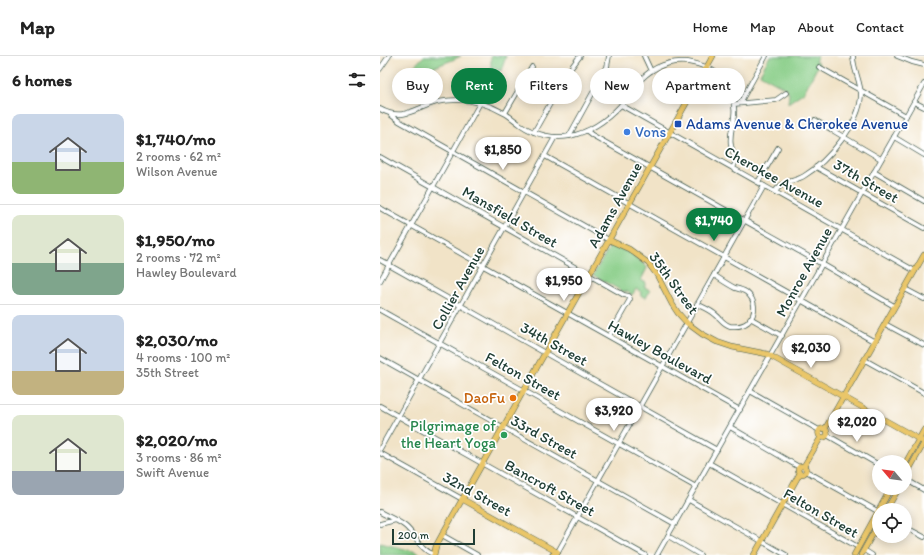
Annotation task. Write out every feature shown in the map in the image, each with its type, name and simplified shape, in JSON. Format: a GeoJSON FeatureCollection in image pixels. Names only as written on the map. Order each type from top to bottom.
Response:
{"type":"FeatureCollection","features":[{"type":"Feature","properties":{"kind":"main road","name":"Adams Avenue"},"geometry":{"type":"LineString","coordinates":[[434,555],[436,546],[462,499],[713,56]]}},
{"type":"Feature","properties":{"kind":"main road","name":"35th Street"},"geometry":{"type":"LineString","coordinates":[[609,240],[628,249],[648,263],[657,275],[672,304],[687,323],[702,334],[721,344],[757,351],[770,356],[922,441]]}},
{"type":"Feature","properties":{"kind":"main road"},"geometry":{"type":"LineString","coordinates":[[825,429],[924,255]]}},
{"type":"Feature","properties":{"kind":"main road"},"geometry":{"type":"LineString","coordinates":[[821,437],[818,434],[819,430],[822,428],[825,429]]}},
{"type":"Feature","properties":{"kind":"main road"},"geometry":{"type":"LineString","coordinates":[[754,555],[800,473],[798,471],[803,468],[821,437],[827,435],[825,429]]}},
{"type":"Feature","properties":{"kind":"main road"},"geometry":{"type":"LineString","coordinates":[[912,463],[922,441],[924,430]]}},
{"type":"Feature","properties":{"kind":"main road"},"geometry":{"type":"LineString","coordinates":[[912,455],[922,441]]}},
{"type":"Feature","properties":{"kind":"main road","name":"32nd Street"},"geometry":{"type":"LineString","coordinates":[[462,499],[557,554]]}},
{"type":"Feature","properties":{"kind":"main road"},"geometry":{"type":"LineString","coordinates":[[854,555],[872,524]]}},
{"type":"Feature","properties":{"kind":"main road"},"geometry":{"type":"LineString","coordinates":[[862,553],[872,535]]}},
{"type":"Feature","properties":{"kind":"street"},"geometry":{"type":"LineString","coordinates":[[380,69],[389,56]]}},
{"type":"Feature","properties":{"kind":"street"},"geometry":{"type":"LineString","coordinates":[[534,132],[568,72],[580,56]]}},
{"type":"Feature","properties":{"kind":"street"},"geometry":{"type":"LineString","coordinates":[[569,136],[607,67],[609,63],[609,56]]}},
{"type":"Feature","properties":{"kind":"street"},"geometry":{"type":"LineString","coordinates":[[644,56],[651,70]]}},
{"type":"Feature","properties":{"kind":"street"},"geometry":{"type":"LineString","coordinates":[[683,62],[684,56]]}},
{"type":"Feature","properties":{"kind":"street"},"geometry":{"type":"LineString","coordinates":[[745,94],[766,56]]}},
{"type":"Feature","properties":{"kind":"street"},"geometry":{"type":"LineString","coordinates":[[775,192],[781,184],[801,178],[816,167],[830,153],[851,126],[860,104],[860,90],[854,67],[853,56]]}},
{"type":"Feature","properties":{"kind":"street"},"geometry":{"type":"LineString","coordinates":[[897,56],[924,65]]}},
{"type":"Feature","properties":{"kind":"street"},"geometry":{"type":"LineString","coordinates":[[482,104],[505,113],[521,125],[534,132],[555,137],[569,136],[587,131],[606,119],[621,105],[635,86],[651,70],[670,63],[683,62],[707,66],[710,68]]}},
{"type":"Feature","properties":{"kind":"street"},"geometry":{"type":"LineString","coordinates":[[505,113],[532,67]]}},
{"type":"Feature","properties":{"kind":"street"},"geometry":{"type":"LineString","coordinates":[[819,68],[906,116]]}},
{"type":"Feature","properties":{"kind":"street","name":"Monroe Avenue"},"geometry":{"type":"LineString","coordinates":[[658,555],[924,84]]}},
{"type":"Feature","properties":{"kind":"street"},"geometry":{"type":"LineString","coordinates":[[745,103],[776,100],[786,93]]}},
{"type":"Feature","properties":{"kind":"street"},"geometry":{"type":"LineString","coordinates":[[389,114],[406,114],[437,102],[451,101]]}},
{"type":"Feature","properties":{"kind":"street"},"geometry":{"type":"LineString","coordinates":[[914,102],[924,107]]}},
{"type":"Feature","properties":{"kind":"street"},"geometry":{"type":"LineString","coordinates":[[380,281],[388,264],[479,104]]}},
{"type":"Feature","properties":{"kind":"street"},"geometry":{"type":"LineString","coordinates":[[733,168],[736,160],[730,135],[734,117],[734,104]]}},
{"type":"Feature","properties":{"kind":"street","name":"Cherokee Avenue"},"geometry":{"type":"LineString","coordinates":[[621,105],[915,271]]}},
{"type":"Feature","properties":{"kind":"street","name":"35th Street"},"geometry":{"type":"LineString","coordinates":[[380,109],[609,240]]}},
{"type":"Feature","properties":{"kind":"street"},"geometry":{"type":"LineString","coordinates":[[815,120],[882,159]]}},
{"type":"Feature","properties":{"kind":"street"},"geometry":{"type":"LineString","coordinates":[[587,131],[649,168],[744,220],[894,306]]}},
{"type":"Feature","properties":{"kind":"street","name":"Collier Avenue"},"geometry":{"type":"LineString","coordinates":[[380,449],[555,137]]}},
{"type":"Feature","properties":{"kind":"street"},"geometry":{"type":"LineString","coordinates":[[894,137],[924,155]]}},
{"type":"Feature","properties":{"kind":"street"},"geometry":{"type":"LineString","coordinates":[[758,182],[778,148]]}},
{"type":"Feature","properties":{"kind":"street"},"geometry":{"type":"LineString","coordinates":[[545,156],[875,342]]}},
{"type":"Feature","properties":{"kind":"street","name":"Mansfield Street"},"geometry":{"type":"LineString","coordinates":[[380,157],[624,295],[629,296],[629,302],[609,336]]}},
{"type":"Feature","properties":{"kind":"street","name":"37th Street"},"geometry":{"type":"LineString","coordinates":[[816,167],[924,228]]}},
{"type":"Feature","properties":{"kind":"street"},"geometry":{"type":"LineString","coordinates":[[874,172],[924,201]]}},
{"type":"Feature","properties":{"kind":"street"},"geometry":{"type":"LineString","coordinates":[[557,554],[764,186]]}},
{"type":"Feature","properties":{"kind":"street","name":"Hawley Boulevard"},"geometry":{"type":"LineString","coordinates":[[380,208],[740,410]]}},
{"type":"Feature","properties":{"kind":"street","name":"34th Street"},"geometry":{"type":"LineString","coordinates":[[380,260],[717,450]]}},
{"type":"Feature","properties":{"kind":"street"},"geometry":{"type":"LineString","coordinates":[[697,304],[716,314],[722,321],[736,327],[742,325],[750,318],[754,308],[751,298],[747,293],[735,288],[714,275]]}},
{"type":"Feature","properties":{"kind":"street"},"geometry":{"type":"LineString","coordinates":[[905,289],[924,299]]}},
{"type":"Feature","properties":{"kind":"street","name":"Felton Street"},"geometry":{"type":"LineString","coordinates":[[380,310],[696,487]]}},
{"type":"Feature","properties":{"kind":"street"},"geometry":{"type":"LineString","coordinates":[[750,318],[782,336]]}},
{"type":"Feature","properties":{"kind":"street"},"geometry":{"type":"LineString","coordinates":[[885,324],[924,345]]}},
{"type":"Feature","properties":{"kind":"street","name":"33rd Street"},"geometry":{"type":"LineString","coordinates":[[380,358],[675,524]]}},
{"type":"Feature","properties":{"kind":"street"},"geometry":{"type":"LineString","coordinates":[[865,360],[924,393]]}},
{"type":"Feature","properties":{"kind":"street"},"geometry":{"type":"LineString","coordinates":[[750,391],[819,430]]}},
{"type":"Feature","properties":{"kind":"street","name":"Bancroft Street"},"geometry":{"type":"LineString","coordinates":[[380,406],[645,555]]}},
{"type":"Feature","properties":{"kind":"street"},"geometry":{"type":"LineString","coordinates":[[730,427],[872,508]]}},
{"type":"Feature","properties":{"kind":"street"},"geometry":{"type":"LineString","coordinates":[[827,435],[872,461]]}},
{"type":"Feature","properties":{"kind":"street","name":"32nd Street"},"geometry":{"type":"LineString","coordinates":[[380,453],[462,499]]}},
{"type":"Feature","properties":{"kind":"street","name":"Felton Street"},"geometry":{"type":"LineString","coordinates":[[709,463],[858,547]]}},
{"type":"Feature","properties":{"kind":"street"},"geometry":{"type":"LineString","coordinates":[[912,482],[924,490]]}},
{"type":"Feature","properties":{"kind":"street"},"geometry":{"type":"LineString","coordinates":[[689,500],[786,555]]}},
{"type":"Feature","properties":{"kind":"street"},"geometry":{"type":"LineString","coordinates":[[380,512],[396,520],[407,528],[426,551],[434,555]]}},
{"type":"Feature","properties":{"kind":"street"},"geometry":{"type":"LineString","coordinates":[[380,524],[396,520]]}},
{"type":"Feature","properties":{"kind":"street"},"geometry":{"type":"LineString","coordinates":[[912,530],[924,537]]}},
{"type":"Feature","properties":{"kind":"street"},"geometry":{"type":"LineString","coordinates":[[442,535],[477,555]]}},
{"type":"Feature","properties":{"kind":"street"},"geometry":{"type":"LineString","coordinates":[[668,536],[700,555]]}},
{"type":"Feature","properties":{"kind":"street","name":"Felton Street"},"geometry":{"type":"LineString","coordinates":[[862,553],[872,555]]}},
{"type":"Feature","properties":{"kind":"green space"},"geometry":{"type":"Polygon","coordinates":[[[424,56],[461,56],[433,68],[412,68],[424,56]]]}},
{"type":"Feature","properties":{"kind":"green space"},"geometry":{"type":"Polygon","coordinates":[[[491,56],[506,56],[502,68],[491,68],[491,56]]]}},
{"type":"Feature","properties":{"kind":"green space"},"geometry":{"type":"Polygon","coordinates":[[[770,56],[818,56],[815,61],[819,64],[804,92],[788,103],[789,94],[787,89],[760,74],[770,56]]]}},
{"type":"Feature","properties":{"kind":"green space"},"geometry":{"type":"Polygon","coordinates":[[[611,245],[632,254],[646,266],[647,268],[641,280],[646,283],[644,287],[650,290],[646,298],[640,295],[642,292],[636,289],[632,295],[593,275],[611,245]]]}},
{"type":"Feature","properties":{"kind":"green space"},"geometry":{"type":"Polygon","coordinates":[[[380,543],[417,552],[421,555],[380,555],[380,543]]]}},
{"type":"Feature","properties":{"kind":"place","name":"Adams Avenue & Cherokee Avenue"},"geometry":{"type":"Point","coordinates":[678,124]}},
{"type":"Feature","properties":{"kind":"place","name":"Vons"},"geometry":{"type":"Point","coordinates":[627,132]}},
{"type":"Feature","properties":{"kind":"place","name":"DaoFu"},"geometry":{"type":"Point","coordinates":[513,398]}},
{"type":"Feature","properties":{"kind":"place","name":"Pilgrimage of the Heart Yoga"},"geometry":{"type":"Point","coordinates":[504,435]}}]}
